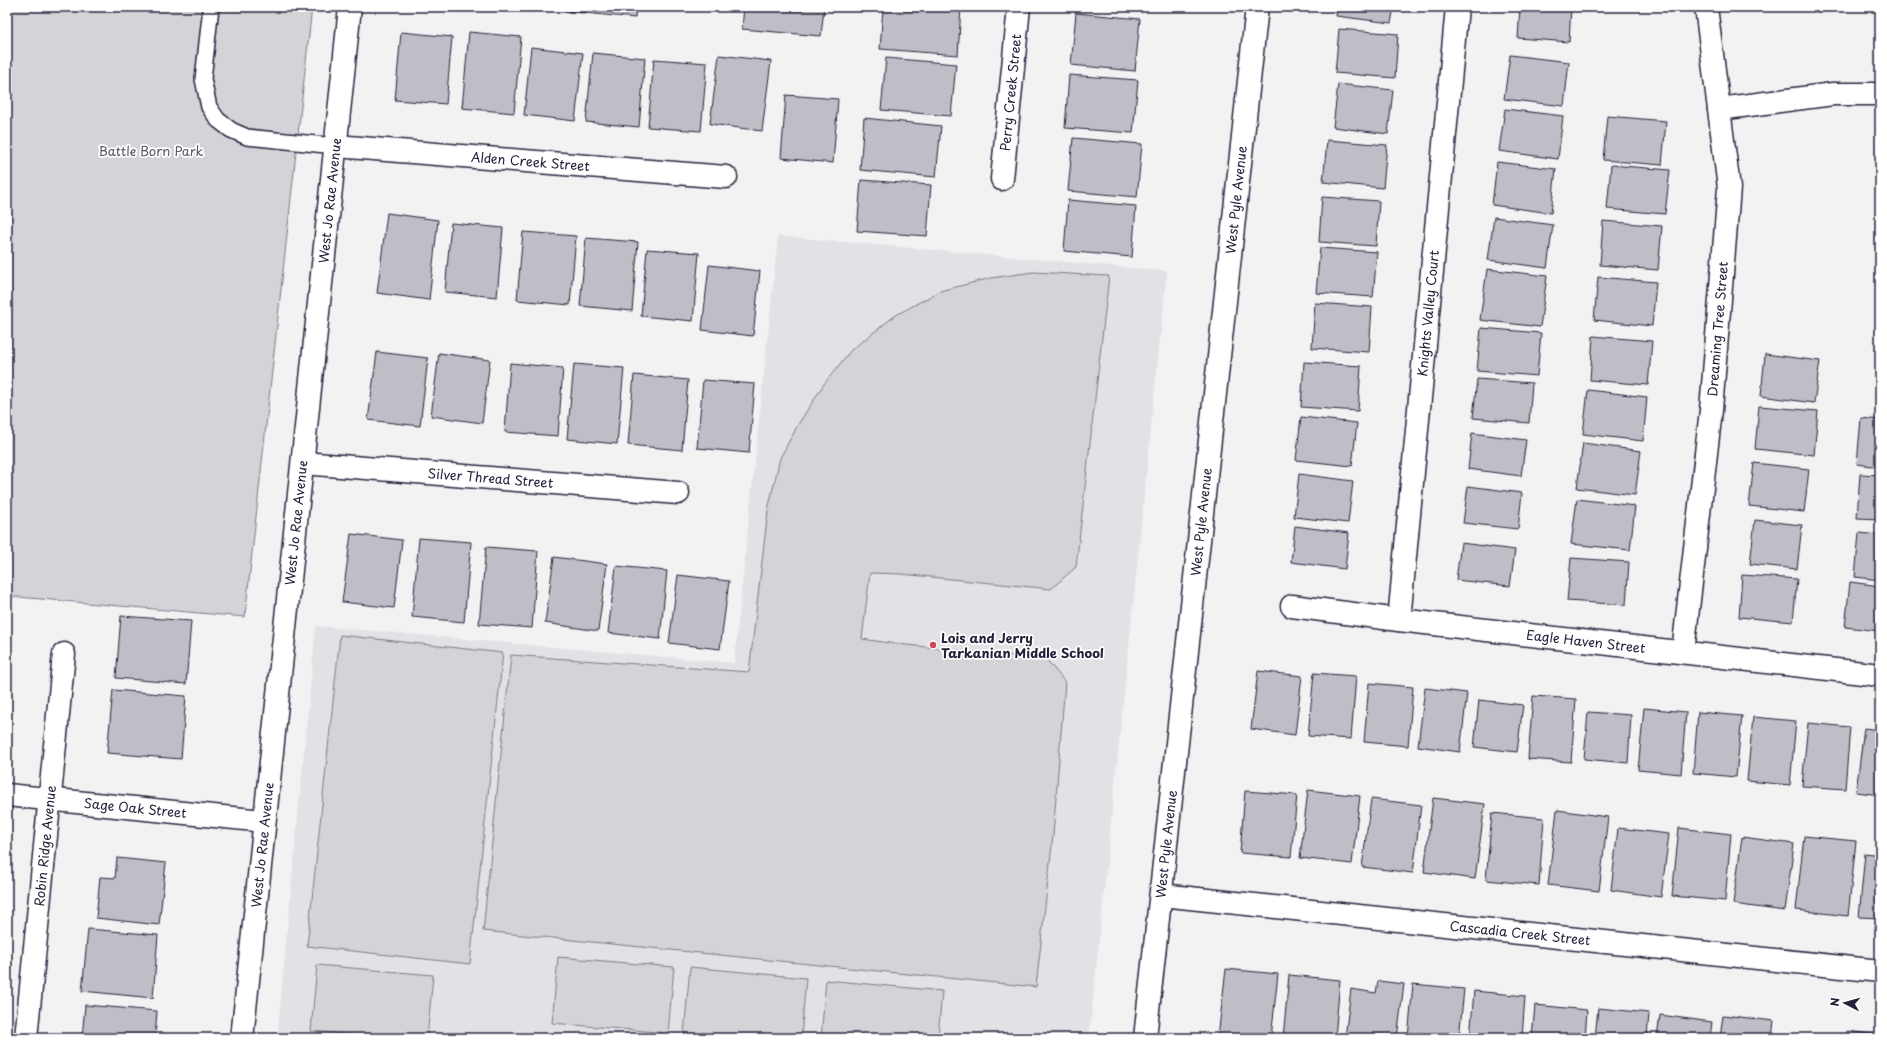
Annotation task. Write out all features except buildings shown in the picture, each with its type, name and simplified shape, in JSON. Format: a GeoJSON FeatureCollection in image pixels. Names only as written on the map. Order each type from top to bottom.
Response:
{"type":"FeatureCollection","features":[{"type":"Feature","properties":{"kind":"street","name":"West Jo Rae Avenue"},"geometry":{"type":"LineString","coordinates":[[242,1038],[350,7]]}},
{"type":"Feature","properties":{"kind":"street","name":"Perry Creek Street"},"geometry":{"type":"LineString","coordinates":[[1002,179],[1019,7]]}},
{"type":"Feature","properties":{"kind":"street","name":"West Pyle Avenue"},"geometry":{"type":"LineString","coordinates":[[1145,1038],[1257,7]]}},
{"type":"Feature","properties":{"kind":"street","name":"Knights Valley Court"},"geometry":{"type":"LineString","coordinates":[[1399,620],[1457,7]]}},
{"type":"Feature","properties":{"kind":"street","name":"Dreaming Tree Street"},"geometry":{"type":"LineString","coordinates":[[1683,652],[1711,410],[1728,188],[1706,7]]}},
{"type":"Feature","properties":{"kind":"street"},"geometry":{"type":"LineString","coordinates":[[1719,109],[1833,94],[1880,94]]}},
{"type":"Feature","properties":{"kind":"street","name":"Alden Creek Street"},"geometry":{"type":"LineString","coordinates":[[336,146],[726,177]]}},
{"type":"Feature","properties":{"kind":"street","name":"Silver Thread Street"},"geometry":{"type":"LineString","coordinates":[[303,463],[678,493]]}},
{"type":"Feature","properties":{"kind":"street","name":"Eagle Haven Street"},"geometry":{"type":"LineString","coordinates":[[1292,606],[1399,620],[1880,675]]}},
{"type":"Feature","properties":{"kind":"street","name":"Robin Ridge Avenue"},"geometry":{"type":"LineString","coordinates":[[26,1038],[64,654]]}},
{"type":"Feature","properties":{"kind":"street","name":"Sage Oak Street"},"geometry":{"type":"LineString","coordinates":[[7,795],[264,821]]}},
{"type":"Feature","properties":{"kind":"street","name":"Cascadia Creek Street"},"geometry":{"type":"LineString","coordinates":[[1161,895],[1880,971]]}},
{"type":"Feature","properties":{"kind":"lane"},"geometry":{"type":"LineString","coordinates":[[211,7],[203,80],[209,107],[218,120],[231,130],[247,137],[336,146]]}},
{"type":"Feature","properties":{"kind":"shaded area","name":"Lois and Jerry Tarkanian Middle School"},"geometry":{"type":"Polygon","coordinates":[[[778,236],[1167,271],[1089,1038],[277,1038],[316,626],[734,663],[778,236]]]}},
{"type":"Feature","properties":{"kind":"green space","name":"Battle Born Park"},"geometry":{"type":"Polygon","coordinates":[[[7,7],[312,7],[245,617],[7,596],[7,7]]]}},
{"type":"Feature","properties":{"kind":"green space"},"geometry":{"type":"Polygon","coordinates":[[[1033,272],[1109,276],[1076,567],[1051,589],[901,574],[870,573],[862,639],[1046,659],[1065,682],[1053,836],[1036,987],[483,931],[511,655],[749,672],[768,510],[780,458],[799,423],[824,384],[851,350],[896,315],[940,291],[991,278],[1033,272]]]}},
{"type":"Feature","properties":{"kind":"green space"},"geometry":{"type":"Polygon","coordinates":[[[340,635],[503,653],[470,964],[307,946],[340,635]]]}},
{"type":"Feature","properties":{"kind":"green space"},"geometry":{"type":"Polygon","coordinates":[[[558,957],[674,967],[668,1033],[552,1023],[558,957]]]}},
{"type":"Feature","properties":{"kind":"green space"},"geometry":{"type":"Polygon","coordinates":[[[317,965],[433,975],[427,1038],[392,1038],[311,1031],[317,965]]]}},
{"type":"Feature","properties":{"kind":"green space"},"geometry":{"type":"Polygon","coordinates":[[[690,967],[806,978],[801,1038],[736,1038],[684,1033],[690,967]]]}},
{"type":"Feature","properties":{"kind":"green space"},"geometry":{"type":"Polygon","coordinates":[[[826,980],[942,991],[938,1038],[821,1038],[826,980]]]}},
{"type":"Feature","properties":{"kind":"place","name":"Lois and Jerry Tarkanian Middle School"},"geometry":{"type":"Point","coordinates":[933,645]}}]}
